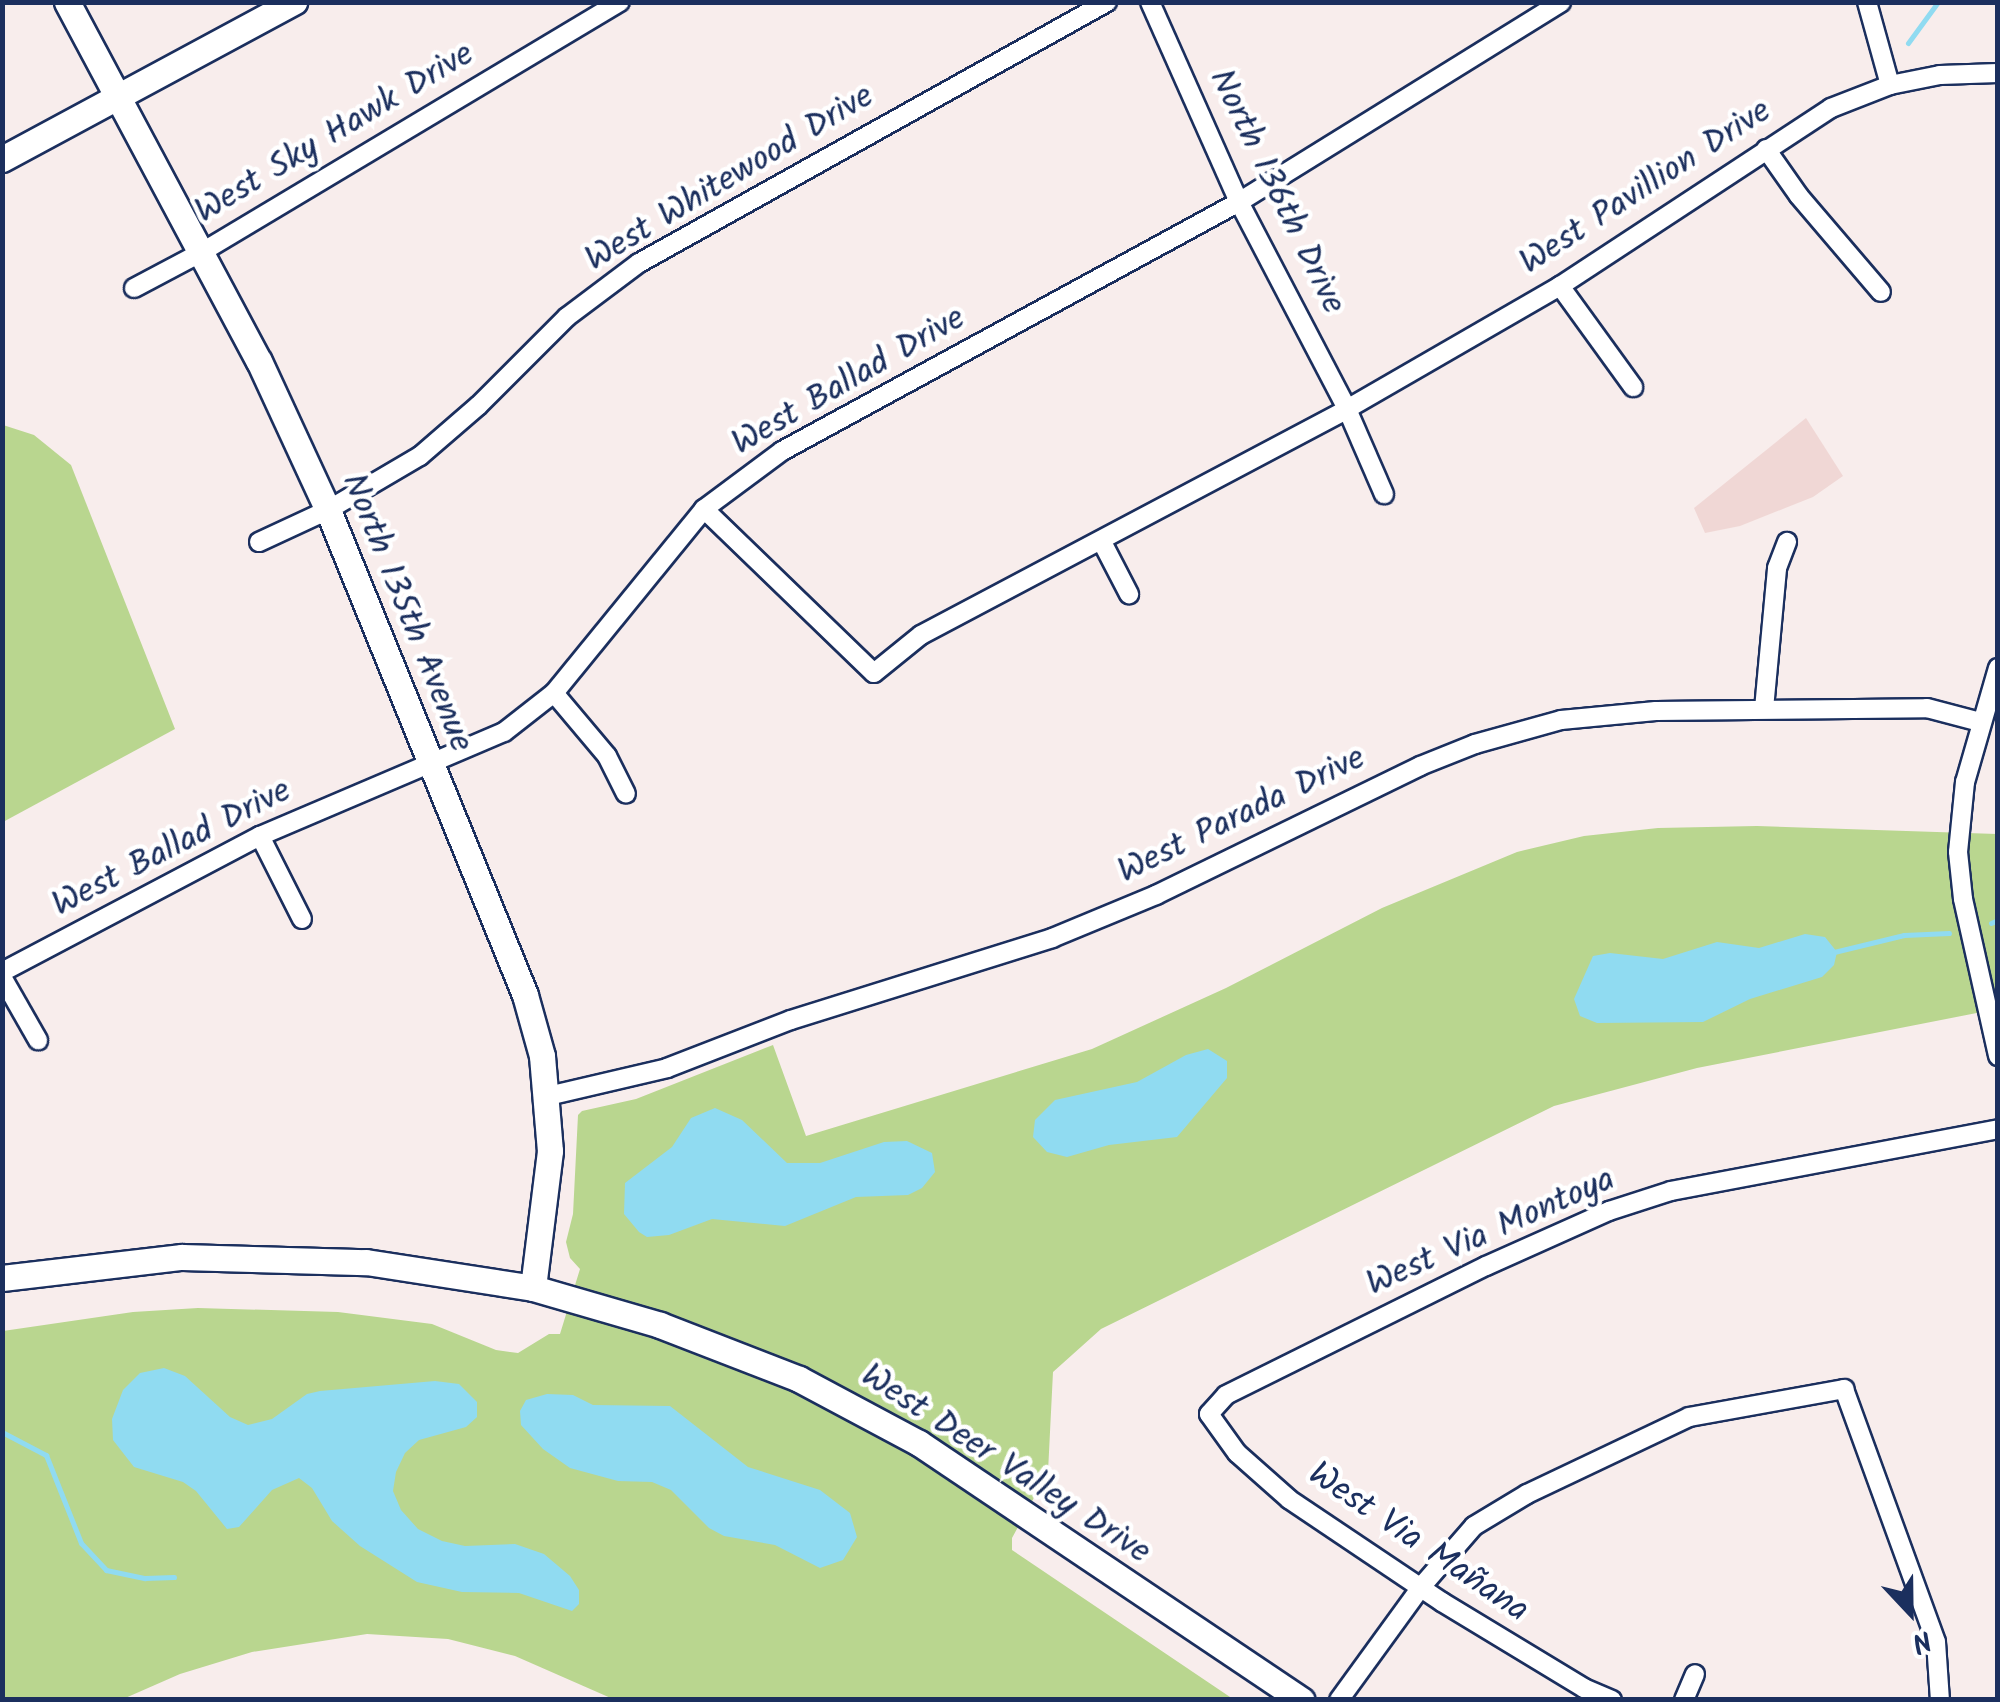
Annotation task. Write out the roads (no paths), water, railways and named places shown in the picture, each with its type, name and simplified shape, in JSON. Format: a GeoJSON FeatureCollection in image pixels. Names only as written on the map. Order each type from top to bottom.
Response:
{"type":"FeatureCollection","features":[{"type":"Feature","properties":{"kind":"street","name":"North 135th Avenue"},"geometry":{"type":"LineString","coordinates":[[67,2],[259,361],[328,510],[525,995],[548,1096],[550,1151],[533,1288]]}},
{"type":"Feature","properties":{"kind":"street"},"geometry":{"type":"LineString","coordinates":[[2,158],[294,2]]}},
{"type":"Feature","properties":{"kind":"street","name":"West Sky Hawk Drive"},"geometry":{"type":"LineString","coordinates":[[134,288],[202,252],[620,2]]}},
{"type":"Feature","properties":{"kind":"street","name":"West Whitewood Drive"},"geometry":{"type":"LineString","coordinates":[[260,542],[328,510],[420,456],[478,406],[567,316],[639,263],[1107,2]]}},
{"type":"Feature","properties":{"kind":"street","name":"North 136th Drive"},"geometry":{"type":"LineString","coordinates":[[1150,2],[1240,202],[1347,408]]}},
{"type":"Feature","properties":{"kind":"street","name":"West Ballad Drive"},"geometry":{"type":"LineString","coordinates":[[2,975],[260,836],[504,732],[554,693],[704,509],[782,451],[1240,202],[1560,2]]}},
{"type":"Feature","properties":{"kind":"street"},"geometry":{"type":"LineString","coordinates":[[1867,2],[1890,85]]}},
{"type":"Feature","properties":{"kind":"street","name":"West Pavillion Drive"},"geometry":{"type":"LineString","coordinates":[[704,509],[874,673],[922,635],[1347,408],[1560,286],[1830,108],[1890,85],[1940,75],[1998,73]]}},
{"type":"Feature","properties":{"kind":"street"},"geometry":{"type":"LineString","coordinates":[[1766,149],[1798,196],[1881,292]]}},
{"type":"Feature","properties":{"kind":"street"},"geometry":{"type":"LineString","coordinates":[[1560,286],[1632,387]]}},
{"type":"Feature","properties":{"kind":"street"},"geometry":{"type":"LineString","coordinates":[[1347,408],[1384,494]]}},
{"type":"Feature","properties":{"kind":"street"},"geometry":{"type":"LineString","coordinates":[[1102,542],[1129,594]]}},
{"type":"Feature","properties":{"kind":"street"},"geometry":{"type":"LineString","coordinates":[[1764,709],[1776,568],[1787,542]]}},
{"type":"Feature","properties":{"kind":"street"},"geometry":{"type":"LineString","coordinates":[[1998,668],[1965,782],[1958,852],[1963,899],[1998,1056]]}},
{"type":"Feature","properties":{"kind":"street"},"geometry":{"type":"LineString","coordinates":[[554,693],[607,756],[626,794]]}},
{"type":"Feature","properties":{"kind":"street","name":"West Parada Drive"},"geometry":{"type":"LineString","coordinates":[[548,1096],[667,1068],[792,1020],[1052,938],[1156,896],[1474,744],[1561,720],[1656,711],[1926,708],[1980,722]]}},
{"type":"Feature","properties":{"kind":"street"},"geometry":{"type":"LineString","coordinates":[[260,836],[302,919]]}},
{"type":"Feature","properties":{"kind":"street"},"geometry":{"type":"LineString","coordinates":[[2,975],[38,1040]]}},
{"type":"Feature","properties":{"kind":"street","name":"West Via Montoya"},"geometry":{"type":"LineString","coordinates":[[1209,1414],[1239,1388],[1486,1266],[1609,1212],[1671,1191],[1998,1129]]}},
{"type":"Feature","properties":{"kind":"street","name":"West Deer Valley Drive"},"geometry":{"type":"LineString","coordinates":[[2,1278],[182,1257],[385,1264],[533,1288],[660,1325],[799,1380],[919,1443],[1302,1700]]}},
{"type":"Feature","properties":{"kind":"street"},"geometry":{"type":"LineString","coordinates":[[1340,1700],[1421,1587],[1474,1526],[1612,1452],[1689,1417],[1844,1389],[1936,1642],[1940,1700]]}},
{"type":"Feature","properties":{"kind":"street","name":"West Via Mañana"},"geometry":{"type":"LineString","coordinates":[[1209,1414],[1238,1453],[1289,1499],[1421,1587],[1584,1688],[1612,1700]]}},
{"type":"Feature","properties":{"kind":"street"},"geometry":{"type":"LineString","coordinates":[[1684,1700],[1695,1674]]}},
{"type":"Feature","properties":{"kind":"water"},"geometry":{"type":"Polygon","coordinates":[[[1805,934],[1825,937],[1837,952],[1834,965],[1822,977],[1750,999],[1703,1022],[1597,1023],[1580,1016],[1574,999],[1593,956],[1610,953],[1663,959],[1717,942],[1759,948],[1805,934]]]}},
{"type":"Feature","properties":{"kind":"water"},"geometry":{"type":"Polygon","coordinates":[[[1208,1049],[1227,1061],[1227,1078],[1177,1137],[1109,1145],[1067,1157],[1047,1152],[1033,1137],[1035,1120],[1055,1100],[1137,1082],[1186,1055],[1208,1049]]]}},
{"type":"Feature","properties":{"kind":"water"},"geometry":{"type":"Polygon","coordinates":[[[715,1108],[742,1120],[787,1163],[820,1163],[884,1142],[907,1141],[932,1153],[935,1172],[922,1188],[908,1195],[856,1197],[785,1226],[712,1219],[669,1235],[647,1237],[624,1214],[625,1183],[672,1147],[691,1118],[715,1108]]]}},
{"type":"Feature","properties":{"kind":"water"},"geometry":{"type":"Polygon","coordinates":[[[164,1368],[185,1376],[230,1417],[248,1425],[272,1419],[307,1394],[320,1391],[435,1381],[459,1384],[477,1402],[477,1417],[466,1427],[419,1440],[405,1453],[393,1491],[401,1510],[418,1529],[442,1541],[465,1546],[515,1544],[544,1554],[570,1576],[579,1590],[579,1604],[572,1611],[519,1593],[462,1592],[417,1582],[360,1546],[332,1521],[312,1488],[299,1478],[272,1490],[239,1527],[227,1529],[196,1491],[183,1482],[134,1467],[113,1440],[112,1419],[123,1390],[140,1373],[164,1368]]]}},
{"type":"Feature","properties":{"kind":"water"},"geometry":{"type":"Polygon","coordinates":[[[547,1394],[573,1395],[593,1405],[670,1406],[748,1467],[820,1490],[850,1513],[857,1537],[843,1560],[820,1568],[775,1545],[724,1536],[709,1528],[671,1490],[652,1482],[618,1481],[570,1468],[543,1449],[521,1425],[520,1411],[526,1400],[547,1394]]]}},
{"type":"Feature","properties":{"kind":"waterway"},"geometry":{"type":"LineString","coordinates":[[1908,43],[1938,2]]}},
{"type":"Feature","properties":{"kind":"waterway"},"geometry":{"type":"LineString","coordinates":[[1991,923],[1998,920]]}},
{"type":"Feature","properties":{"kind":"waterway"},"geometry":{"type":"LineString","coordinates":[[1834,952],[1904,935],[1949,933]]}},
{"type":"Feature","properties":{"kind":"waterway"},"geometry":{"type":"LineString","coordinates":[[2,1432],[46,1455],[81,1543],[106,1570],[145,1578],[174,1577]]}}]}
